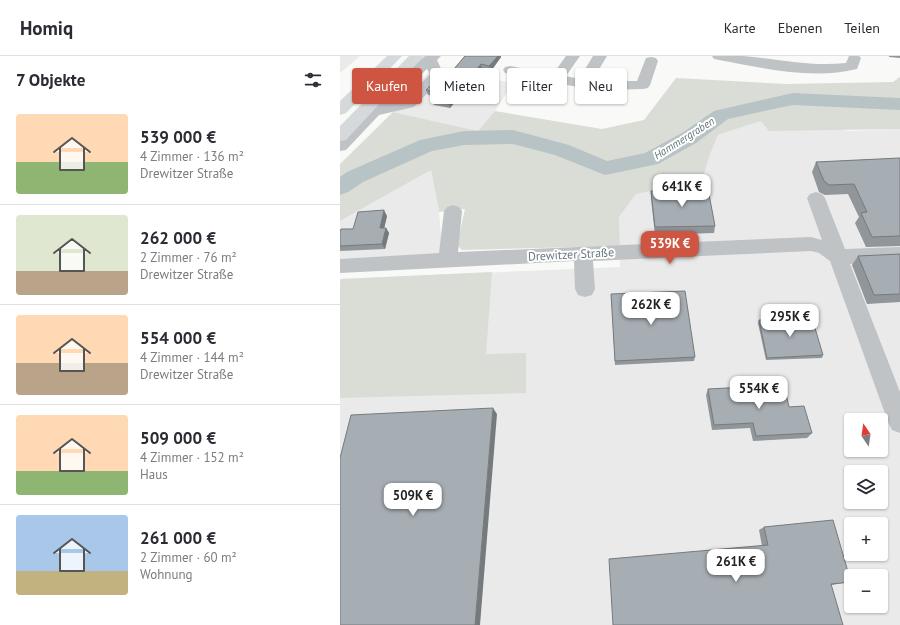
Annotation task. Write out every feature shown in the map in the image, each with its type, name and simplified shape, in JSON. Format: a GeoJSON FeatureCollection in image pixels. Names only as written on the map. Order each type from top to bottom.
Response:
{"type":"FeatureCollection","features":[{"type":"Feature","properties":{"kind":"main road"},"geometry":{"type":"LineString","coordinates":[[343,104],[395,56]]}},
{"type":"Feature","properties":{"kind":"main road"},"geometry":{"type":"LineString","coordinates":[[340,136],[427,57]]}},
{"type":"Feature","properties":{"kind":"street"},"geometry":{"type":"LineString","coordinates":[[565,68],[573,56]]}},
{"type":"Feature","properties":{"kind":"street"},"geometry":{"type":"LineString","coordinates":[[593,68],[600,56]]}},
{"type":"Feature","properties":{"kind":"street"},"geometry":{"type":"LineString","coordinates":[[719,56],[790,62],[833,70],[852,66],[859,59],[840,56]]}},
{"type":"Feature","properties":{"kind":"street"},"geometry":{"type":"LineString","coordinates":[[340,146],[373,112],[401,84],[427,57],[437,75],[409,104],[373,112]]}},
{"type":"Feature","properties":{"kind":"street"},"geometry":{"type":"LineString","coordinates":[[627,85],[643,85],[651,60]]}},
{"type":"Feature","properties":{"kind":"street"},"geometry":{"type":"LineString","coordinates":[[816,198],[900,422]]}},
{"type":"Feature","properties":{"kind":"street"},"geometry":{"type":"LineString","coordinates":[[448,260],[453,211]]}},
{"type":"Feature","properties":{"kind":"street","name":"Drewitzer Straße"},"geometry":{"type":"LineString","coordinates":[[340,266],[811,244],[830,250],[838,257]]}},
{"type":"Feature","properties":{"kind":"street"},"geometry":{"type":"LineString","coordinates":[[583,254],[585,289]]}},
{"type":"Feature","properties":{"kind":"street"},"geometry":{"type":"LineString","coordinates":[[838,257],[900,254]]}},
{"type":"Feature","properties":{"kind":"shaded area"},"geometry":{"type":"Polygon","coordinates":[[[340,56],[360,56],[340,73],[340,56]]]}},
{"type":"Feature","properties":{"kind":"shaded area"},"geometry":{"type":"Polygon","coordinates":[[[430,70],[430,104],[499,104],[499,80],[507,82],[507,92],[495,111],[478,131],[393,112],[400,104],[422,104],[422,79],[430,70]]]}},
{"type":"Feature","properties":{"kind":"shaded area"},"geometry":{"type":"Polygon","coordinates":[[[900,77],[900,129],[769,131],[761,121],[718,135],[704,174],[706,187],[701,192],[662,189],[636,194],[619,217],[620,246],[462,250],[457,245],[465,209],[439,212],[431,170],[340,221],[340,164],[393,112],[478,131],[495,111],[602,129],[644,120],[676,78],[785,84],[893,82],[900,77]]]}},
{"type":"Feature","properties":{"kind":"shaded area"},"geometry":{"type":"Polygon","coordinates":[[[761,121],[850,131],[900,129],[900,625],[340,625],[340,279],[620,267],[619,217],[636,194],[662,189],[684,191],[704,174],[710,153],[718,135],[761,121]]]}},
{"type":"Feature","properties":{"kind":"shaded area"},"geometry":{"type":"Polygon","coordinates":[[[431,170],[439,213],[443,256],[340,262],[340,221],[431,170]]]}},
{"type":"Feature","properties":{"kind":"shaded area"},"geometry":{"type":"Polygon","coordinates":[[[492,272],[486,354],[526,353],[526,393],[340,398],[341,279],[492,272]]]}},
{"type":"Feature","properties":{"kind":"building"},"geometry":{"type":"Polygon","coordinates":[[[465,56],[498,56],[489,66],[481,64],[478,68],[455,68],[465,56]]]}},
{"type":"Feature","properties":{"kind":"building"},"geometry":{"type":"Polygon","coordinates":[[[900,158],[900,236],[872,237],[861,213],[867,212],[854,184],[829,185],[824,181],[816,162],[900,158]]]}},
{"type":"Feature","properties":{"kind":"building"},"geometry":{"type":"Polygon","coordinates":[[[708,189],[715,226],[655,227],[651,191],[708,189]]]}},
{"type":"Feature","properties":{"kind":"building"},"geometry":{"type":"Polygon","coordinates":[[[384,210],[380,228],[386,228],[382,244],[340,246],[341,229],[353,229],[358,212],[384,210]]]}},
{"type":"Feature","properties":{"kind":"building"},"geometry":{"type":"Polygon","coordinates":[[[900,254],[900,294],[874,295],[858,256],[900,254]]]}},
{"type":"Feature","properties":{"kind":"building"},"geometry":{"type":"Polygon","coordinates":[[[685,291],[695,357],[615,361],[611,294],[685,291]]]}},
{"type":"Feature","properties":{"kind":"building"},"geometry":{"type":"Polygon","coordinates":[[[812,318],[823,355],[767,358],[759,320],[812,318]]]}},
{"type":"Feature","properties":{"kind":"building"},"geometry":{"type":"Polygon","coordinates":[[[784,385],[789,407],[804,406],[812,433],[756,436],[753,423],[714,425],[708,389],[784,385]]]}},
{"type":"Feature","properties":{"kind":"building"},"geometry":{"type":"Polygon","coordinates":[[[493,408],[475,625],[340,625],[340,458],[351,415],[493,408]]]}},
{"type":"Feature","properties":{"kind":"building"},"geometry":{"type":"Polygon","coordinates":[[[833,520],[847,569],[844,569],[844,583],[831,584],[843,625],[613,625],[609,559],[768,545],[764,527],[833,520]]]}},
{"type":"Feature","properties":{"kind":"waterway","name":"Hammergraben"},"geometry":{"type":"LineString","coordinates":[[340,187],[355,177],[427,145],[464,138],[513,137],[562,150],[605,168],[651,159],[689,138],[721,115],[764,105],[793,99],[900,104]]}}]}
